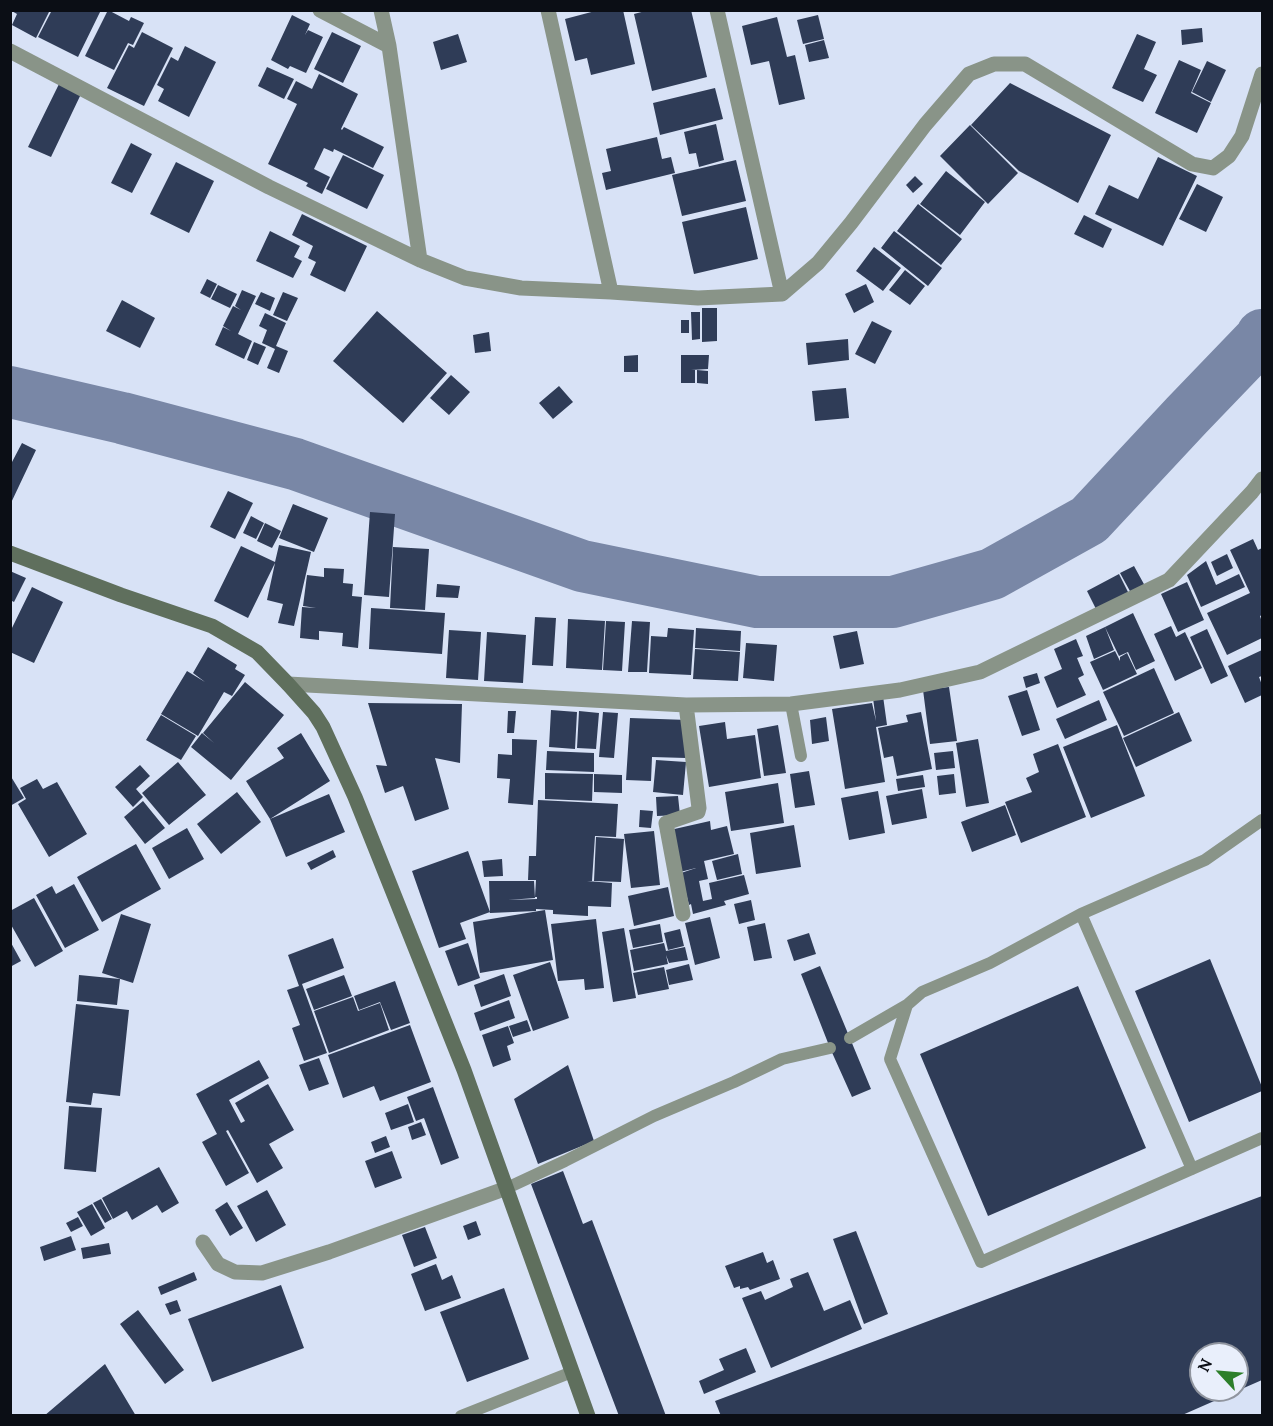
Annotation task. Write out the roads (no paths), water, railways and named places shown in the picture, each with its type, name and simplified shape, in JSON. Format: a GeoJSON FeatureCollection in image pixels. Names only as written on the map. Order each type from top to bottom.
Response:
{"type":"FeatureCollection","features":[{"type":"Feature","properties":{"kind":"main road"},"geometry":{"type":"LineString","coordinates":[[10,553],[212,626],[257,652],[314,713],[355,797],[460,1059],[588,1416]]}},
{"type":"Feature","properties":{"kind":"street"},"geometry":{"type":"LineString","coordinates":[[320,10],[389,46]]}},
{"type":"Feature","properties":{"kind":"street"},"geometry":{"type":"LineString","coordinates":[[381,10],[389,46],[420,260]]}},
{"type":"Feature","properties":{"kind":"street"},"geometry":{"type":"LineString","coordinates":[[548,10],[611,292]]}},
{"type":"Feature","properties":{"kind":"street"},"geometry":{"type":"LineString","coordinates":[[717,10],[782,294]]}},
{"type":"Feature","properties":{"kind":"street"},"geometry":{"type":"LineString","coordinates":[[10,51],[269,188],[420,260],[465,278],[521,288],[698,298],[782,294],[818,263],[925,125],[969,74],[994,64],[1024,64],[1192,164],[1213,168],[1229,156],[1242,136],[1263,74]]}},
{"type":"Feature","properties":{"kind":"street"},"geometry":{"type":"LineString","coordinates":[[288,684],[686,705],[790,704],[900,690],[980,672],[1169,580],[1263,479]]}},
{"type":"Feature","properties":{"kind":"street"},"geometry":{"type":"LineString","coordinates":[[683,914],[666,824],[698,812],[699,808],[686,705]]}},
{"type":"Feature","properties":{"kind":"street"},"geometry":{"type":"LineString","coordinates":[[203,1242],[218,1264],[235,1272],[262,1273],[507,1188]]}},
{"type":"Feature","properties":{"kind":"lane"},"geometry":{"type":"LineString","coordinates":[[790,704],[801,756]]}},
{"type":"Feature","properties":{"kind":"lane"},"geometry":{"type":"LineString","coordinates":[[850,1038],[907,1005],[922,993],[990,963],[1081,914],[1205,860],[1263,820]]}},
{"type":"Feature","properties":{"kind":"lane"},"geometry":{"type":"LineString","coordinates":[[1081,914],[1192,1169]]}},
{"type":"Feature","properties":{"kind":"lane"},"geometry":{"type":"LineString","coordinates":[[907,1005],[890,1059],[981,1262],[1263,1138]]}},
{"type":"Feature","properties":{"kind":"lane"},"geometry":{"type":"LineString","coordinates":[[507,1188],[654,1116],[782,1059],[830,1048]]}},
{"type":"Feature","properties":{"kind":"lane"},"geometry":{"type":"LineString","coordinates":[[461,1416],[572,1372]]}},
{"type":"Feature","properties":{"kind":"waterway"},"geometry":{"type":"LineString","coordinates":[[10,392],[122,418],[295,464],[582,566],[757,602],[893,602],[992,574],[1089,520],[1262,335]]}}]}
